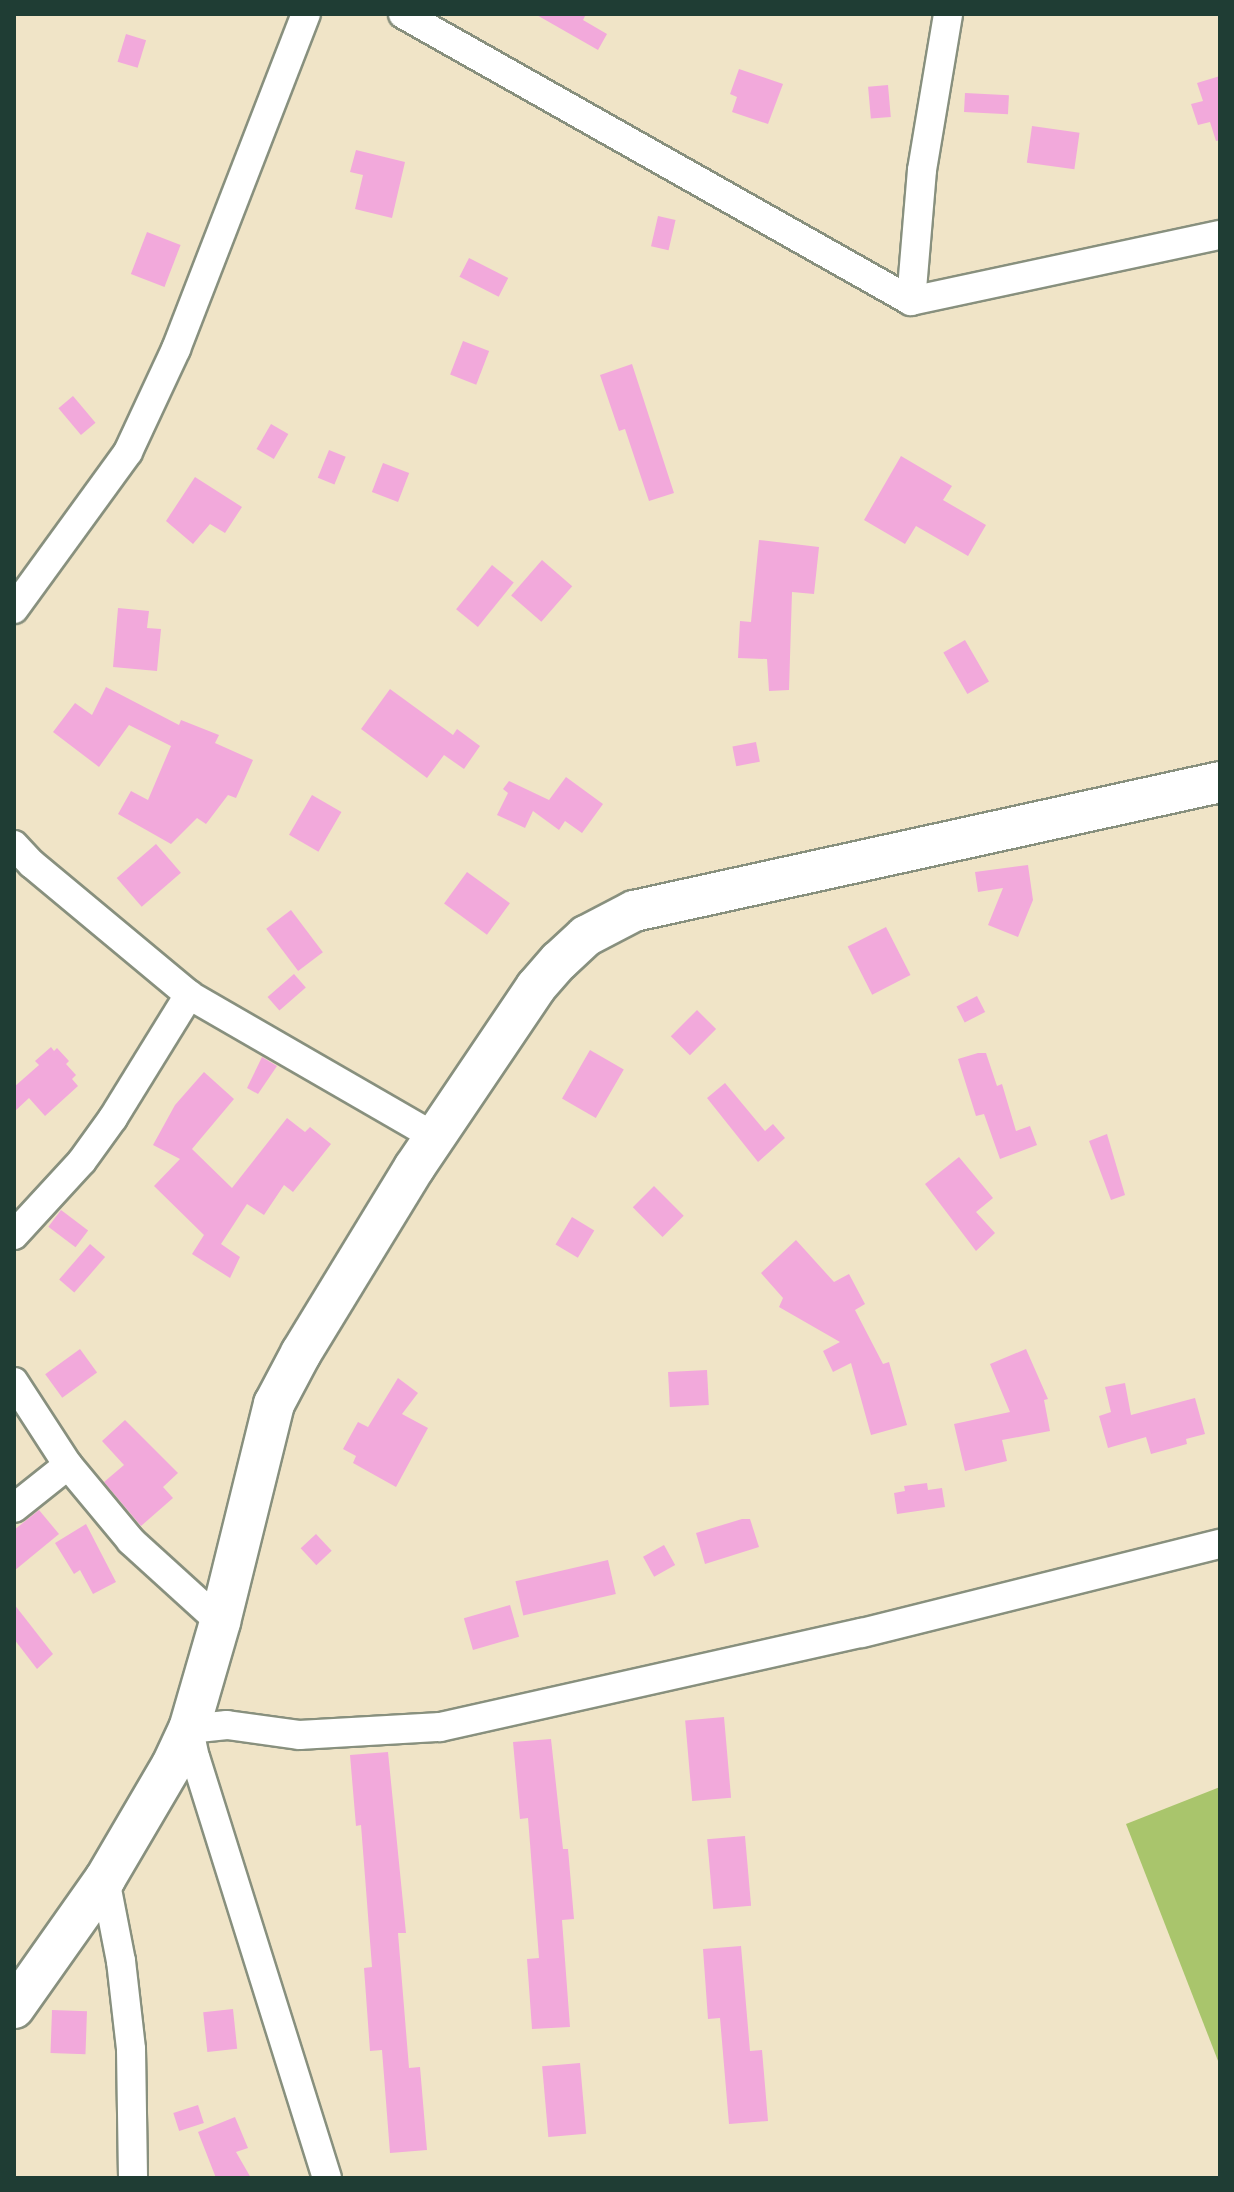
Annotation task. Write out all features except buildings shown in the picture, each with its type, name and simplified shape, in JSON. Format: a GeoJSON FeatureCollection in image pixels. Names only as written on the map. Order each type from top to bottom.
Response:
{"type":"FeatureCollection","features":[{"type":"Feature","properties":{"kind":"street"},"geometry":{"type":"LineString","coordinates":[[14,609],[128,452],[176,349],[306,14]]}},
{"type":"Feature","properties":{"kind":"street"},"geometry":{"type":"LineString","coordinates":[[403,14],[911,301],[1220,235]]}},
{"type":"Feature","properties":{"kind":"street"},"geometry":{"type":"LineString","coordinates":[[911,301],[922,170],[948,14]]}},
{"type":"Feature","properties":{"kind":"street"},"geometry":{"type":"LineString","coordinates":[[14,2008],[105,1879],[172,1765],[189,1729],[220,1622],[274,1404],[301,1353],[435,1137],[536,987],[586,936],[634,911],[712,892],[1220,782]]}},
{"type":"Feature","properties":{"kind":"street"},"geometry":{"type":"LineString","coordinates":[[14,845],[32,864],[189,995],[435,1137]]}},
{"type":"Feature","properties":{"kind":"street"},"geometry":{"type":"LineString","coordinates":[[14,1235],[82,1161],[106,1129],[189,995]]}},
{"type":"Feature","properties":{"kind":"street"},"geometry":{"type":"LineString","coordinates":[[14,1382],[68,1465],[131,1541],[220,1622]]}},
{"type":"Feature","properties":{"kind":"street"},"geometry":{"type":"LineString","coordinates":[[14,1508],[68,1465]]}},
{"type":"Feature","properties":{"kind":"street"},"geometry":{"type":"LineString","coordinates":[[189,1729],[227,1725],[300,1735],[440,1727],[862,1633],[1220,1544]]}},
{"type":"Feature","properties":{"kind":"street"},"geometry":{"type":"LineString","coordinates":[[189,1729],[195,1758],[327,2178]]}},
{"type":"Feature","properties":{"kind":"street"},"geometry":{"type":"LineString","coordinates":[[105,1879],[121,1961],[131,2049],[133,2178]]}},
{"type":"Feature","properties":{"kind":"green space"},"geometry":{"type":"Polygon","coordinates":[[[1220,1787],[1220,2066],[1126,1824],[1220,1787]]]}}]}
